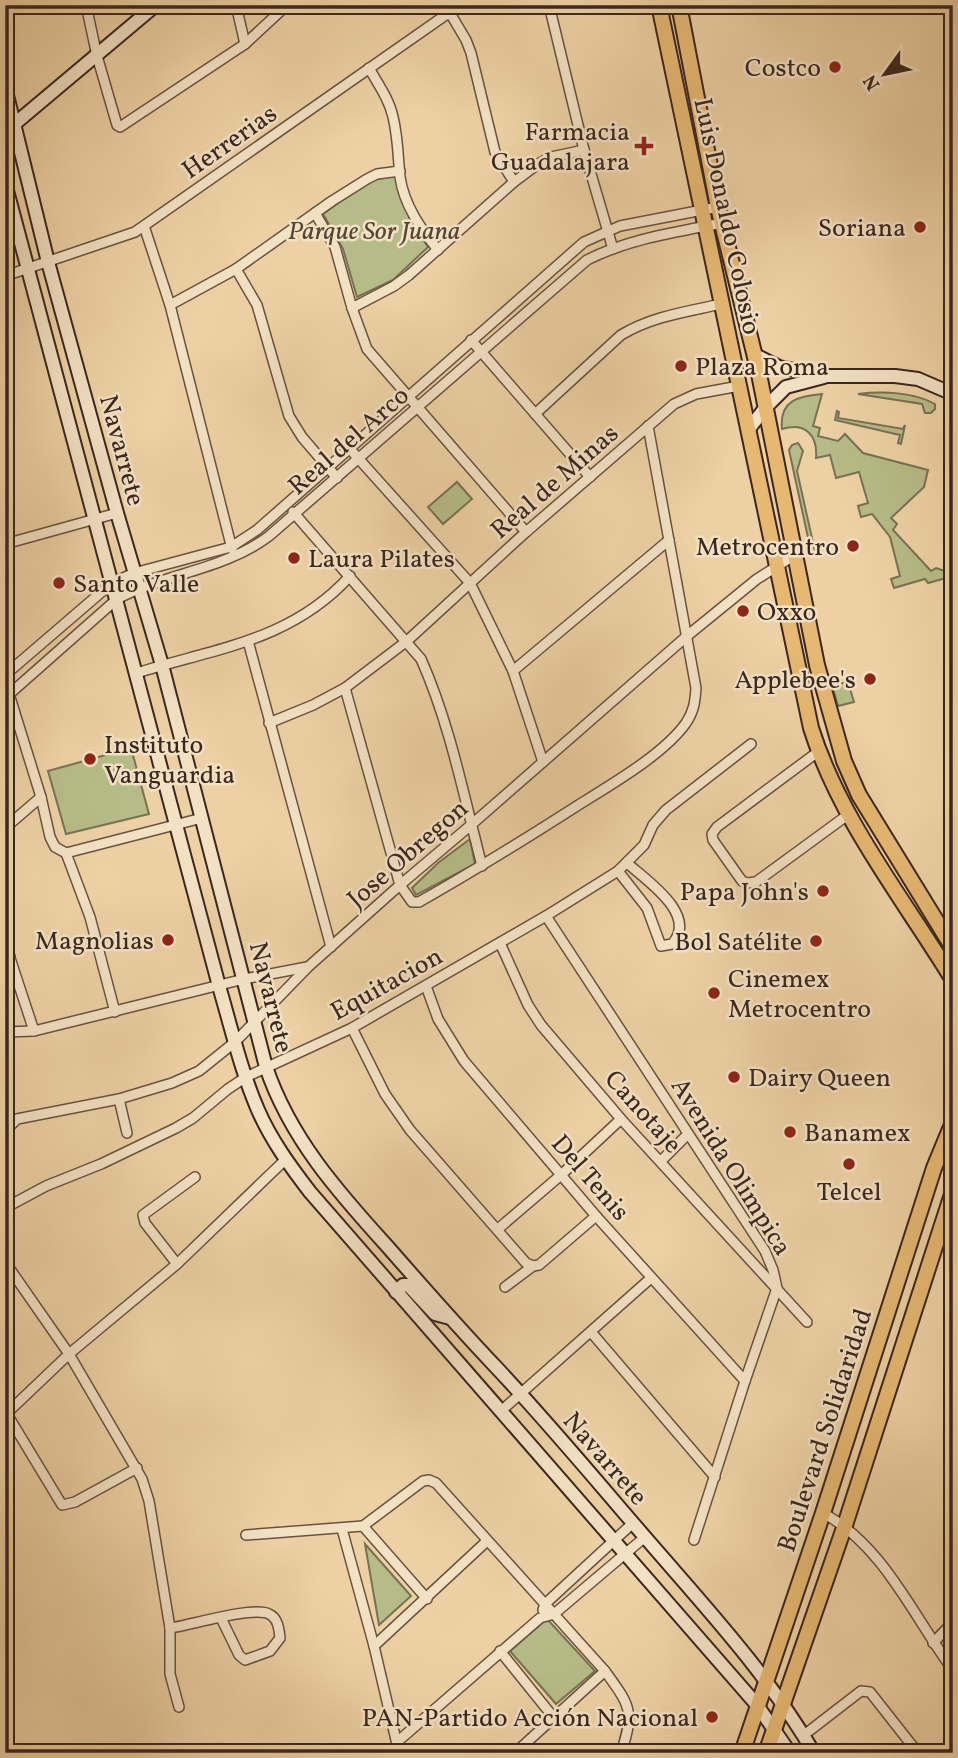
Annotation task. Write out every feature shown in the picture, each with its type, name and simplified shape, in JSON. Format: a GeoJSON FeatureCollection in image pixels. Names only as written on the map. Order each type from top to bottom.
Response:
{"type":"FeatureCollection","features":[{"type":"Feature","properties":{"kind":"main road"},"geometry":{"type":"LineString","coordinates":[[10,128],[156,5]]}},
{"type":"Feature","properties":{"kind":"main road","name":"Luis Donaldo Colosio"},"geometry":{"type":"LineString","coordinates":[[659,5],[805,706],[818,751],[849,814],[953,980]]}},
{"type":"Feature","properties":{"kind":"main road","name":"Luis Donaldo Colosio"},"geometry":{"type":"LineString","coordinates":[[679,5],[718,206],[755,355],[824,693],[844,761],[870,816],[946,930],[953,948]]}},
{"type":"Feature","properties":{"kind":"main road","name":"Navarrete"},"geometry":{"type":"LineString","coordinates":[[5,87],[10,128],[138,588],[162,665],[266,1068],[286,1115],[305,1147],[354,1209],[520,1393],[766,1679],[814,1753]]}},
{"type":"Feature","properties":{"kind":"main road","name":"Navarrete"},"geometry":{"type":"LineString","coordinates":[[5,183],[219,986],[258,1111],[285,1160],[396,1292],[757,1705],[790,1753]]}},
{"type":"Feature","properties":{"kind":"main road"},"geometry":{"type":"LineString","coordinates":[[755,355],[779,367],[827,376],[918,379],[953,394]]}},
{"type":"Feature","properties":{"kind":"main road"},"geometry":{"type":"LineString","coordinates":[[748,430],[786,387],[827,376]]}},
{"type":"Feature","properties":{"kind":"main road","name":"Boulevard Solidaridad"},"geometry":{"type":"LineString","coordinates":[[742,1753],[823,1513],[934,1168],[953,1122]]}},
{"type":"Feature","properties":{"kind":"main road","name":"Boulevard Solidaridad"},"geometry":{"type":"LineString","coordinates":[[766,1753],[845,1525],[953,1191]]}},
{"type":"Feature","properties":{"kind":"main road"},"geometry":{"type":"LineString","coordinates":[[396,1292],[403,1285],[408,1285],[435,1314],[450,1318]]}},
{"type":"Feature","properties":{"kind":"main road"},"geometry":{"type":"LineString","coordinates":[[660,1593],[679,1576]]}},
{"type":"Feature","properties":{"kind":"street"},"geometry":{"type":"LineString","coordinates":[[86,5],[97,55],[117,125],[120,127],[245,44],[288,5]]}},
{"type":"Feature","properties":{"kind":"street"},"geometry":{"type":"LineString","coordinates":[[236,5],[245,44]]}},
{"type":"Feature","properties":{"kind":"street","name":"Herrerias"},"geometry":{"type":"LineString","coordinates":[[5,276],[118,240],[144,226],[460,5]]}},
{"type":"Feature","properties":{"kind":"street"},"geometry":{"type":"LineString","coordinates":[[549,5],[584,150],[613,248]]}},
{"type":"Feature","properties":{"kind":"street"},"geometry":{"type":"LineString","coordinates":[[450,13],[471,53],[495,152],[513,182]]}},
{"type":"Feature","properties":{"kind":"street"},"geometry":{"type":"LineString","coordinates":[[369,68],[393,115],[402,187],[418,223],[438,250]]}},
{"type":"Feature","properties":{"kind":"street"},"geometry":{"type":"LineString","coordinates":[[352,308],[394,286],[513,182],[551,157],[584,150]]}},
{"type":"Feature","properties":{"kind":"street"},"geometry":{"type":"LineString","coordinates":[[170,304],[236,269],[371,176],[400,171]]}},
{"type":"Feature","properties":{"kind":"street","name":"Real del Arco"},"geometry":{"type":"LineString","coordinates":[[5,676],[112,583],[134,573],[231,547],[257,530],[584,242],[607,231],[641,221],[718,206]]}},
{"type":"Feature","properties":{"kind":"street"},"geometry":{"type":"LineString","coordinates":[[314,213],[335,247],[367,349],[526,532]]}},
{"type":"Feature","properties":{"kind":"street","name":"Real del Arco"},"geometry":{"type":"LineString","coordinates":[[8,696],[117,599],[138,588],[235,558],[252,549],[360,459],[587,260],[613,248],[722,223]]}},
{"type":"Feature","properties":{"kind":"street"},"geometry":{"type":"LineString","coordinates":[[144,226],[170,304],[235,558]]}},
{"type":"Feature","properties":{"kind":"street"},"geometry":{"type":"LineString","coordinates":[[236,269],[257,305],[289,416],[302,437],[337,478]]}},
{"type":"Feature","properties":{"kind":"street"},"geometry":{"type":"LineString","coordinates":[[535,414],[621,335],[651,320],[721,304]]}},
{"type":"Feature","properties":{"kind":"street"},"geometry":{"type":"LineString","coordinates":[[471,340],[590,477]]}},
{"type":"Feature","properties":{"kind":"street","name":"Real de Minas"},"geometry":{"type":"LineString","coordinates":[[269,723],[345,688],[407,641],[526,532],[674,404],[696,394],[739,386]]}},
{"type":"Feature","properties":{"kind":"street"},"geometry":{"type":"LineString","coordinates":[[345,688],[400,885],[412,902],[419,902],[481,866],[648,759],[685,725],[694,709],[696,688],[648,426]]}},
{"type":"Feature","properties":{"kind":"street"},"geometry":{"type":"LineString","coordinates":[[349,448],[470,583],[513,671],[542,762]]}},
{"type":"Feature","properties":{"kind":"street"},"geometry":{"type":"LineString","coordinates":[[288,505],[421,659],[431,681],[481,866]]}},
{"type":"Feature","properties":{"kind":"street"},"geometry":{"type":"LineString","coordinates":[[5,544],[117,513]]}},
{"type":"Feature","properties":{"kind":"street"},"geometry":{"type":"LineString","coordinates":[[513,671],[669,540]]}},
{"type":"Feature","properties":{"kind":"street","name":"Jose Obregon"},"geometry":{"type":"LineString","coordinates":[[5,1119],[17,1119],[119,1098],[172,1083],[199,1071],[236,1042],[308,967],[687,636],[757,579],[795,555]]}},
{"type":"Feature","properties":{"kind":"street"},"geometry":{"type":"LineString","coordinates":[[136,673],[248,641],[279,629],[309,613],[350,576]]}},
{"type":"Feature","properties":{"kind":"street"},"geometry":{"type":"LineString","coordinates":[[71,617],[83,628]]}},
{"type":"Feature","properties":{"kind":"street"},"geometry":{"type":"LineString","coordinates":[[248,641],[331,947]]}},
{"type":"Feature","properties":{"kind":"street"},"geometry":{"type":"LineString","coordinates":[[5,681],[41,797],[50,837],[54,846],[66,853],[90,917],[116,1012]]}},
{"type":"Feature","properties":{"kind":"street","name":"Equitacion"},"geometry":{"type":"LineString","coordinates":[[5,1208],[46,1186],[101,1164],[176,1128],[246,1077],[352,1028],[547,916],[618,871],[644,845],[653,825],[666,810],[751,744]]}},
{"type":"Feature","properties":{"kind":"street"},"geometry":{"type":"LineString","coordinates":[[818,751],[717,827],[712,834],[713,840],[742,881],[756,882],[849,814]]}},
{"type":"Feature","properties":{"kind":"street"},"geometry":{"type":"LineString","coordinates":[[5,828],[41,797]]}},
{"type":"Feature","properties":{"kind":"street"},"geometry":{"type":"LineString","coordinates":[[66,853],[202,818]]}},
{"type":"Feature","properties":{"kind":"street"},"geometry":{"type":"LineString","coordinates":[[618,871],[647,908],[657,941],[661,946],[672,944],[679,933],[680,923],[675,909],[626,863]]}},
{"type":"Feature","properties":{"kind":"street"},"geometry":{"type":"LineString","coordinates":[[636,895],[649,883]]}},
{"type":"Feature","properties":{"kind":"street","name":"Avenida Olimpica"},"geometry":{"type":"LineString","coordinates":[[547,916],[765,1251],[774,1270],[777,1289],[694,1540]]}},
{"type":"Feature","properties":{"kind":"street"},"geometry":{"type":"LineString","coordinates":[[5,939],[8,956],[34,1031]]}},
{"type":"Feature","properties":{"kind":"street","name":"Canotaje"},"geometry":{"type":"LineString","coordinates":[[500,943],[527,1005],[541,1025],[621,1119],[807,1322]]}},
{"type":"Feature","properties":{"kind":"street"},"geometry":{"type":"LineString","coordinates":[[5,1032],[34,1031],[244,979],[308,967]]}},
{"type":"Feature","properties":{"kind":"street","name":"Del Tenis"},"geometry":{"type":"LineString","coordinates":[[426,986],[438,1019],[464,1061],[596,1216],[745,1381]]}},
{"type":"Feature","properties":{"kind":"street"},"geometry":{"type":"LineString","coordinates":[[352,1028],[385,1094],[410,1130],[527,1263],[536,1265]]}},
{"type":"Feature","properties":{"kind":"street"},"geometry":{"type":"LineString","coordinates":[[119,1098],[127,1133]]}},
{"type":"Feature","properties":{"kind":"street"},"geometry":{"type":"LineString","coordinates":[[5,1131],[17,1119]]}},
{"type":"Feature","properties":{"kind":"street"},"geometry":{"type":"LineString","coordinates":[[498,1229],[621,1119]]}},
{"type":"Feature","properties":{"kind":"street"},"geometry":{"type":"LineString","coordinates":[[660,1161],[688,1134]]}},
{"type":"Feature","properties":{"kind":"street"},"geometry":{"type":"LineString","coordinates":[[136,1468],[68,1505],[62,1505],[57,1501],[6,1414],[69,1354],[177,1264],[285,1160]]}},
{"type":"Feature","properties":{"kind":"street"},"geometry":{"type":"LineString","coordinates":[[177,1264],[145,1223],[143,1215],[195,1177]]}},
{"type":"Feature","properties":{"kind":"street"},"geometry":{"type":"LineString","coordinates":[[505,1287],[596,1216]]}},
{"type":"Feature","properties":{"kind":"street"},"geometry":{"type":"LineString","coordinates":[[5,1262],[69,1354],[136,1468],[149,1501],[170,1628],[170,1674],[179,1707]]}},
{"type":"Feature","properties":{"kind":"street"},"geometry":{"type":"LineString","coordinates":[[501,1411],[651,1278]]}},
{"type":"Feature","properties":{"kind":"street"},"geometry":{"type":"LineString","coordinates":[[590,1332],[715,1477]]}},
{"type":"Feature","properties":{"kind":"street"},"geometry":{"type":"LineString","coordinates":[[246,1535],[363,1526],[424,1481],[436,1483],[605,1671],[626,1701],[631,1717],[621,1753]]}},
{"type":"Feature","properties":{"kind":"street"},"geometry":{"type":"LineString","coordinates":[[823,1513],[845,1525],[887,1570],[953,1670]]}},
{"type":"Feature","properties":{"kind":"street"},"geometry":{"type":"LineString","coordinates":[[540,1618],[545,1604],[633,1523]]}},
{"type":"Feature","properties":{"kind":"street"},"geometry":{"type":"LineString","coordinates":[[363,1526],[427,1599]]}},
{"type":"Feature","properties":{"kind":"street"},"geometry":{"type":"LineString","coordinates":[[341,1529],[374,1646],[399,1753]]}},
{"type":"Feature","properties":{"kind":"street"},"geometry":{"type":"LineString","coordinates":[[397,1742],[500,1651],[540,1618],[554,1614],[645,1537]]}},
{"type":"Feature","properties":{"kind":"street"},"geometry":{"type":"LineString","coordinates":[[374,1646],[487,1541]]}},
{"type":"Feature","properties":{"kind":"street"},"geometry":{"type":"LineString","coordinates":[[170,1628],[238,1613],[266,1612],[278,1623],[280,1638],[270,1651],[245,1660],[239,1655],[221,1618]]}},
{"type":"Feature","properties":{"kind":"street"},"geometry":{"type":"LineString","coordinates":[[933,1643],[953,1622]]}},
{"type":"Feature","properties":{"kind":"street"},"geometry":{"type":"LineString","coordinates":[[500,1651],[554,1718]]}},
{"type":"Feature","properties":{"kind":"street"},"geometry":{"type":"LineString","coordinates":[[514,1753],[605,1671]]}},
{"type":"Feature","properties":{"kind":"street"},"geometry":{"type":"LineString","coordinates":[[804,1735],[865,1690],[870,1692],[918,1753]]}},
{"type":"Feature","properties":{"kind":"green space","name":"Parque Sor Juana"},"geometry":{"type":"Polygon","coordinates":[[[397,174],[408,212],[428,247],[393,280],[357,297],[343,249],[323,214],[369,181],[397,174]]]}},
{"type":"Feature","properties":{"kind":"green space"},"geometry":{"type":"Polygon","coordinates":[[[822,394],[813,426],[820,428],[818,436],[838,441],[845,434],[863,453],[928,470],[924,487],[891,518],[897,524],[893,530],[931,571],[936,568],[951,573],[950,577],[928,583],[925,579],[894,588],[891,579],[900,576],[890,537],[872,514],[861,517],[858,506],[868,503],[859,472],[836,478],[830,455],[816,458],[815,443],[808,432],[797,427],[782,429],[784,412],[792,401],[822,394]]]}},
{"type":"Feature","properties":{"kind":"green space"},"geometry":{"type":"Polygon","coordinates":[[[858,394],[908,395],[935,404],[935,409],[931,413],[925,413],[922,404],[858,394]]]}},
{"type":"Feature","properties":{"kind":"green space"},"geometry":{"type":"Polygon","coordinates":[[[837,411],[838,418],[903,429],[905,425],[901,444],[898,443],[900,435],[835,420],[837,411]]]}},
{"type":"Feature","properties":{"kind":"green space"},"geometry":{"type":"Polygon","coordinates":[[[798,443],[803,451],[797,471],[816,556],[812,556],[789,450],[792,445],[798,443]]]}},
{"type":"Feature","properties":{"kind":"green space"},"geometry":{"type":"Polygon","coordinates":[[[457,482],[472,499],[443,524],[428,507],[457,482]]]}},
{"type":"Feature","properties":{"kind":"green space"},"geometry":{"type":"Polygon","coordinates":[[[848,682],[854,702],[838,706],[832,685],[848,682]]]}},
{"type":"Feature","properties":{"kind":"green space"},"geometry":{"type":"Polygon","coordinates":[[[131,748],[149,814],[66,834],[48,771],[131,748]]]}},
{"type":"Feature","properties":{"kind":"green space"},"geometry":{"type":"Polygon","coordinates":[[[470,839],[475,864],[416,895],[412,888],[438,863],[470,839]]]}},
{"type":"Feature","properties":{"kind":"green space"},"geometry":{"type":"Polygon","coordinates":[[[365,1544],[411,1596],[379,1625],[365,1544]]]}},
{"type":"Feature","properties":{"kind":"green space"},"geometry":{"type":"Polygon","coordinates":[[[547,1619],[595,1671],[556,1704],[510,1651],[547,1619]]]}},
{"type":"Feature","properties":{"kind":"place","name":"Costco"},"geometry":{"type":"Point","coordinates":[835,67]}},
{"type":"Feature","properties":{"kind":"place","name":"Farmacia Guadalajara"},"geometry":{"type":"Point","coordinates":[644,146]}},
{"type":"Feature","properties":{"kind":"place","name":"Soriana"},"geometry":{"type":"Point","coordinates":[920,227]}},
{"type":"Feature","properties":{"kind":"place","name":"Plaza Roma"},"geometry":{"type":"Point","coordinates":[681,366]}},
{"type":"Feature","properties":{"kind":"place","name":"Metrocentro"},"geometry":{"type":"Point","coordinates":[853,546]}},
{"type":"Feature","properties":{"kind":"place","name":"Laura Pilates"},"geometry":{"type":"Point","coordinates":[294,558]}},
{"type":"Feature","properties":{"kind":"place","name":"Santo Valle"},"geometry":{"type":"Point","coordinates":[59,583]}},
{"type":"Feature","properties":{"kind":"place","name":"Oxxo"},"geometry":{"type":"Point","coordinates":[743,611]}},
{"type":"Feature","properties":{"kind":"place","name":"Applebee's"},"geometry":{"type":"Point","coordinates":[870,679]}},
{"type":"Feature","properties":{"kind":"place","name":"Instituto Vanguardia"},"geometry":{"type":"Point","coordinates":[90,759]}},
{"type":"Feature","properties":{"kind":"place","name":"Papa John's"},"geometry":{"type":"Point","coordinates":[823,891]}},
{"type":"Feature","properties":{"kind":"place","name":"Magnolias"},"geometry":{"type":"Point","coordinates":[168,940]}},
{"type":"Feature","properties":{"kind":"place","name":"Bol Satélite"},"geometry":{"type":"Point","coordinates":[816,941]}},
{"type":"Feature","properties":{"kind":"place","name":"Cinemex Metrocentro"},"geometry":{"type":"Point","coordinates":[714,993]}},
{"type":"Feature","properties":{"kind":"place","name":"Dairy Queen"},"geometry":{"type":"Point","coordinates":[734,1077]}},
{"type":"Feature","properties":{"kind":"place","name":"Banamex"},"geometry":{"type":"Point","coordinates":[790,1132]}},
{"type":"Feature","properties":{"kind":"place","name":"Telcel"},"geometry":{"type":"Point","coordinates":[849,1164]}},
{"type":"Feature","properties":{"kind":"place","name":"PAN-Partido Acción Nacional"},"geometry":{"type":"Point","coordinates":[712,1717]}}]}
